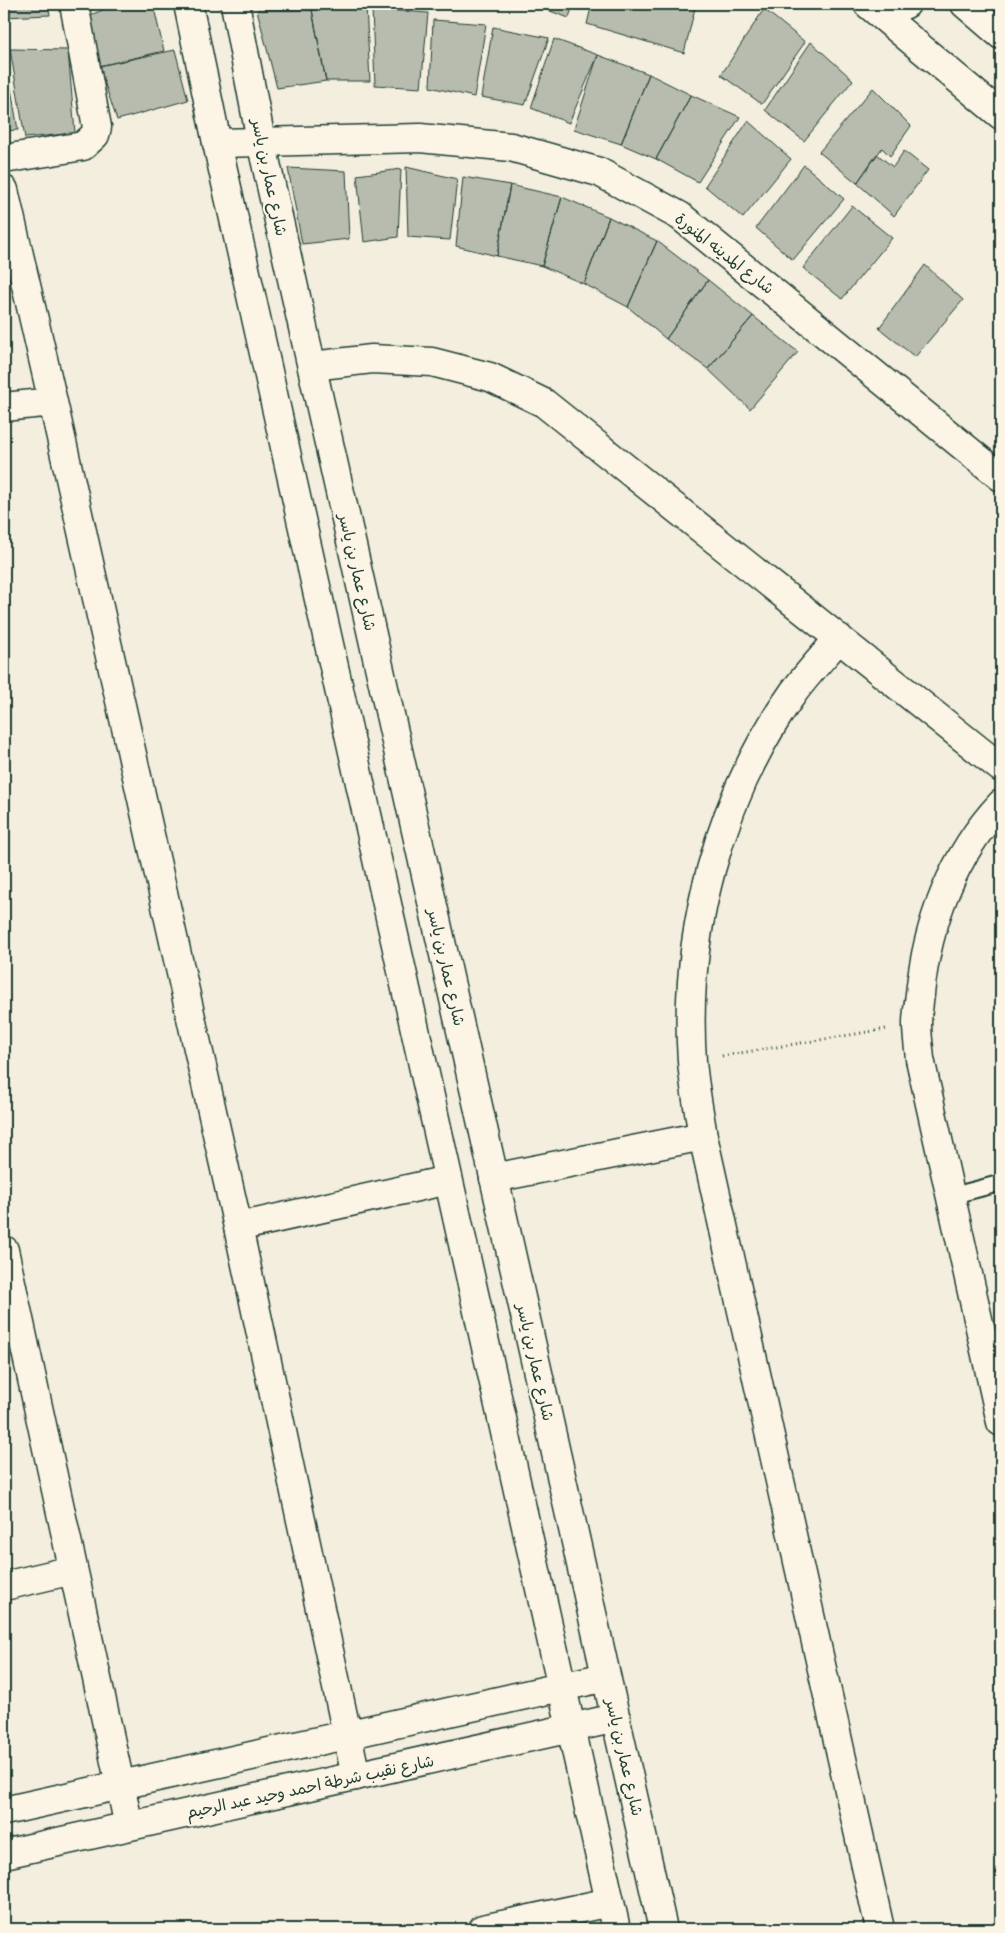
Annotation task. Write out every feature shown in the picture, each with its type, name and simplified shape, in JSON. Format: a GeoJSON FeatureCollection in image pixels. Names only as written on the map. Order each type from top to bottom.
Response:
{"type":"FeatureCollection","features":[{"type":"Feature","properties":{"kind":"street"},"geometry":{"type":"LineString","coordinates":[[4,159],[83,146],[95,135],[96,127],[74,4]]}},
{"type":"Feature","properties":{"kind":"street"},"geometry":{"type":"LineString","coordinates":[[188,4],[217,143],[616,1929]]}},
{"type":"Feature","properties":{"kind":"street","name":"شارع عمار بن ياسر"},"geometry":{"type":"LineString","coordinates":[[235,4],[261,142],[663,1929]]}},
{"type":"Feature","properties":{"kind":"street"},"geometry":{"type":"LineString","coordinates":[[873,8],[890,11],[906,4]]}},
{"type":"Feature","properties":{"kind":"street"},"geometry":{"type":"LineString","coordinates":[[965,4],[1001,35]]}},
{"type":"Feature","properties":{"kind":"street"},"geometry":{"type":"LineString","coordinates":[[873,8],[1001,115]]}},
{"type":"Feature","properties":{"kind":"street","name":"شارع المدينه المنورة"},"geometry":{"type":"LineString","coordinates":[[217,143],[420,138],[511,148],[599,172],[680,216],[1001,477]]}},
{"type":"Feature","properties":{"kind":"street"},"geometry":{"type":"LineString","coordinates":[[4,190],[238,1228],[356,1776]]}},
{"type":"Feature","properties":{"kind":"street"},"geometry":{"type":"LineString","coordinates":[[312,366],[372,360],[432,362],[490,377],[544,403],[1001,768]]}},
{"type":"Feature","properties":{"kind":"street"},"geometry":{"type":"LineString","coordinates":[[4,408],[53,402]]}},
{"type":"Feature","properties":{"kind":"street"},"geometry":{"type":"LineString","coordinates":[[839,638],[793,693],[758,751],[722,831],[702,906],[692,974],[692,1061],[702,1136],[880,1929]]}},
{"type":"Feature","properties":{"kind":"street"},"geometry":{"type":"LineString","coordinates":[[1001,804],[988,819],[958,863],[936,913],[923,965],[917,1024],[920,1059],[998,1390],[1001,1422]]}},
{"type":"Feature","properties":{"kind":"street"},"geometry":{"type":"LineString","coordinates":[[494,1178],[702,1136]]}},
{"type":"Feature","properties":{"kind":"street"},"geometry":{"type":"LineString","coordinates":[[238,1228],[448,1180]]}},
{"type":"Feature","properties":{"kind":"street"},"geometry":{"type":"LineString","coordinates":[[4,1250],[129,1826]]}},
{"type":"Feature","properties":{"kind":"street"},"geometry":{"type":"LineString","coordinates":[[4,1586],[73,1570]]}},
{"type":"Feature","properties":{"kind":"street"},"geometry":{"type":"LineString","coordinates":[[4,1810],[606,1677]]}},
{"type":"Feature","properties":{"kind":"street","name":"شارع نقيب شرطة احمد وحيد عبد الرحيم"},"geometry":{"type":"LineString","coordinates":[[4,1854],[616,1718]]}},
{"type":"Feature","properties":{"kind":"street"},"geometry":{"type":"LineString","coordinates":[[483,1929],[610,1902]]}},
{"type":"Feature","properties":{"kind":"lane"},"geometry":{"type":"LineString","coordinates":[[951,1196],[1001,1183]]}},
{"type":"Feature","properties":{"kind":"path"},"geometry":{"type":"LineString","coordinates":[[692,1061],[917,1024]]}},
{"type":"Feature","properties":{"kind":"building"},"geometry":{"type":"Polygon","coordinates":[[[4,4],[48,4],[50,15],[4,17],[4,4]]]}},
{"type":"Feature","properties":{"kind":"building"},"geometry":{"type":"Polygon","coordinates":[[[116,4],[153,4],[164,51],[99,66],[84,18],[116,4]]]}},
{"type":"Feature","properties":{"kind":"building"},"geometry":{"type":"Polygon","coordinates":[[[531,4],[573,4],[569,18],[531,4]]]}},
{"type":"Feature","properties":{"kind":"building"},"geometry":{"type":"Polygon","coordinates":[[[592,4],[696,4],[684,53],[587,24],[592,4]]]}},
{"type":"Feature","properties":{"kind":"building"},"geometry":{"type":"Polygon","coordinates":[[[366,6],[370,81],[326,81],[312,10],[366,6]]]}},
{"type":"Feature","properties":{"kind":"building"},"geometry":{"type":"Polygon","coordinates":[[[372,9],[428,13],[421,88],[375,85],[372,9]]]}},
{"type":"Feature","properties":{"kind":"building"},"geometry":{"type":"Polygon","coordinates":[[[764,9],[805,42],[762,104],[721,75],[764,9]]]}},
{"type":"Feature","properties":{"kind":"building"},"geometry":{"type":"Polygon","coordinates":[[[257,10],[312,10],[326,81],[277,88],[257,10]]]}},
{"type":"Feature","properties":{"kind":"building"},"geometry":{"type":"Polygon","coordinates":[[[433,20],[486,24],[474,97],[430,87],[433,20]]]}},
{"type":"Feature","properties":{"kind":"building"},"geometry":{"type":"Polygon","coordinates":[[[493,27],[549,38],[525,105],[481,97],[493,27]]]}},
{"type":"Feature","properties":{"kind":"building"},"geometry":{"type":"Polygon","coordinates":[[[554,39],[598,55],[569,123],[531,108],[554,39]]]}},
{"type":"Feature","properties":{"kind":"building"},"geometry":{"type":"Polygon","coordinates":[[[811,42],[853,80],[804,141],[765,110],[811,42]]]}},
{"type":"Feature","properties":{"kind":"building"},"geometry":{"type":"Polygon","coordinates":[[[10,49],[68,50],[75,133],[25,138],[10,49]]]}},
{"type":"Feature","properties":{"kind":"building"},"geometry":{"type":"Polygon","coordinates":[[[175,50],[188,100],[117,120],[99,66],[175,50]]]}},
{"type":"Feature","properties":{"kind":"building"},"geometry":{"type":"Polygon","coordinates":[[[5,53],[18,130],[4,131],[5,53]]]}},
{"type":"Feature","properties":{"kind":"building"},"geometry":{"type":"Polygon","coordinates":[[[598,55],[649,74],[621,144],[574,129],[598,55]]]}},
{"type":"Feature","properties":{"kind":"building"},"geometry":{"type":"Polygon","coordinates":[[[649,74],[691,95],[656,159],[621,144],[649,74]]]}},
{"type":"Feature","properties":{"kind":"building"},"geometry":{"type":"Polygon","coordinates":[[[873,88],[911,126],[890,156],[882,148],[857,183],[819,152],[873,88]]]}},
{"type":"Feature","properties":{"kind":"building"},"geometry":{"type":"Polygon","coordinates":[[[691,95],[740,117],[698,182],[656,159],[691,95]]]}},
{"type":"Feature","properties":{"kind":"building"},"geometry":{"type":"Polygon","coordinates":[[[748,121],[791,159],[743,218],[705,186],[748,121]]]}},
{"type":"Feature","properties":{"kind":"building"},"geometry":{"type":"Polygon","coordinates":[[[904,151],[928,170],[894,216],[857,183],[877,154],[893,167],[904,151]]]}},
{"type":"Feature","properties":{"kind":"building"},"geometry":{"type":"Polygon","coordinates":[[[804,165],[844,199],[793,260],[756,228],[804,165]]]}},
{"type":"Feature","properties":{"kind":"building"},"geometry":{"type":"Polygon","coordinates":[[[406,167],[457,179],[450,240],[408,237],[406,167]]]}},
{"type":"Feature","properties":{"kind":"building"},"geometry":{"type":"Polygon","coordinates":[[[288,168],[346,171],[349,239],[302,244],[288,168]]]}},
{"type":"Feature","properties":{"kind":"building"},"geometry":{"type":"Polygon","coordinates":[[[401,169],[398,237],[364,242],[357,175],[401,169]]]}},
{"type":"Feature","properties":{"kind":"building"},"geometry":{"type":"Polygon","coordinates":[[[463,177],[510,185],[497,256],[456,246],[463,177]]]}},
{"type":"Feature","properties":{"kind":"building"},"geometry":{"type":"Polygon","coordinates":[[[510,185],[562,197],[542,266],[497,256],[510,185]]]}},
{"type":"Feature","properties":{"kind":"building"},"geometry":{"type":"Polygon","coordinates":[[[562,197],[609,217],[584,284],[542,266],[562,197]]]}},
{"type":"Feature","properties":{"kind":"building"},"geometry":{"type":"Polygon","coordinates":[[[852,206],[892,238],[842,299],[803,268],[852,206]]]}},
{"type":"Feature","properties":{"kind":"building"},"geometry":{"type":"Polygon","coordinates":[[[609,217],[657,241],[628,307],[584,284],[609,217]]]}},
{"type":"Feature","properties":{"kind":"building"},"geometry":{"type":"Polygon","coordinates":[[[657,241],[708,280],[666,339],[628,307],[657,241]]]}},
{"type":"Feature","properties":{"kind":"building"},"geometry":{"type":"Polygon","coordinates":[[[925,265],[963,300],[915,357],[879,328],[925,265]]]}},
{"type":"Feature","properties":{"kind":"building"},"geometry":{"type":"Polygon","coordinates":[[[708,280],[753,316],[708,369],[666,339],[708,280]]]}},
{"type":"Feature","properties":{"kind":"building"},"geometry":{"type":"Polygon","coordinates":[[[753,316],[798,352],[750,409],[708,369],[753,316]]]}}]}
